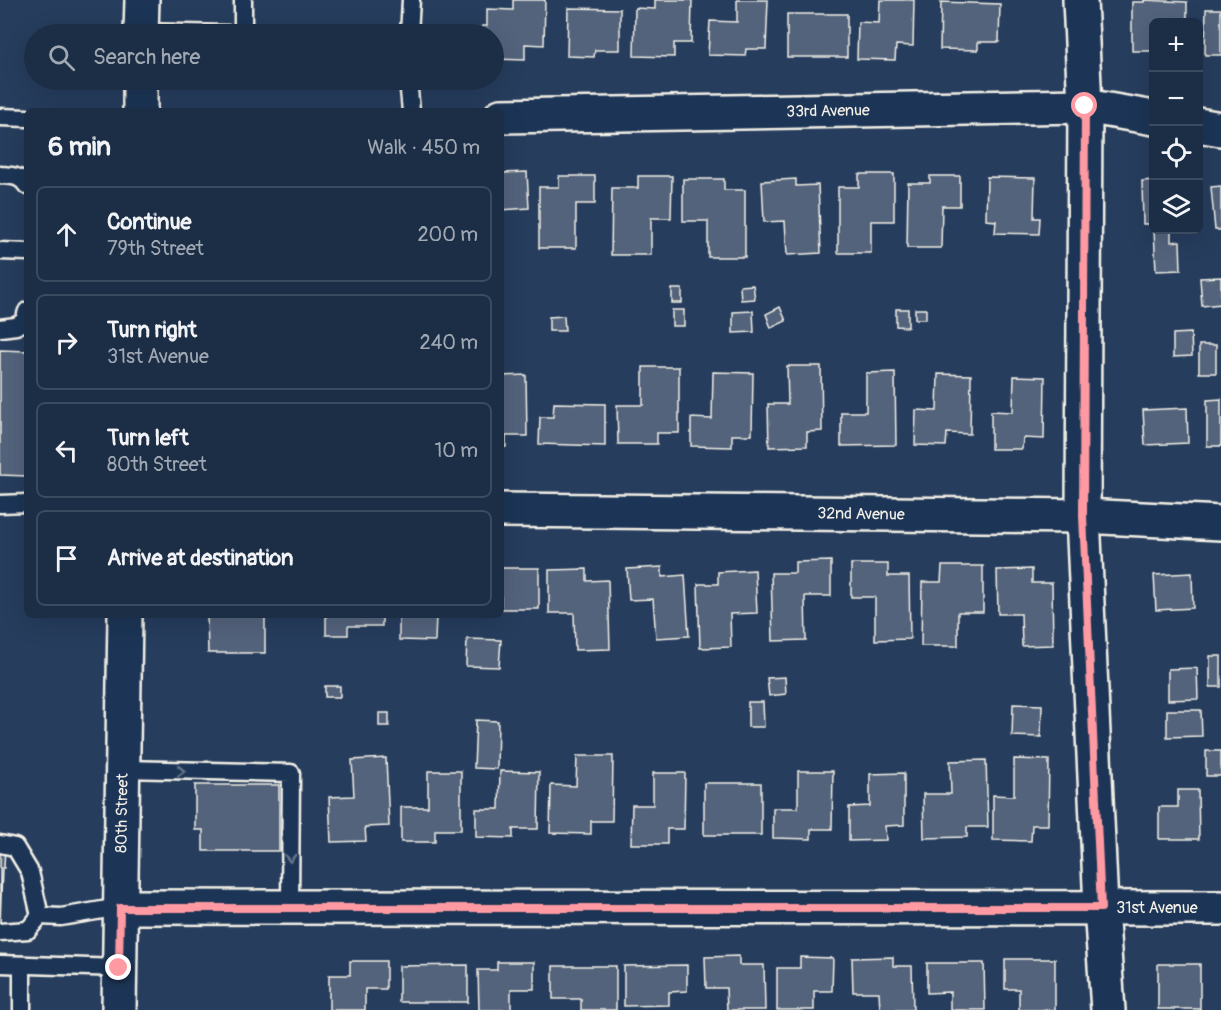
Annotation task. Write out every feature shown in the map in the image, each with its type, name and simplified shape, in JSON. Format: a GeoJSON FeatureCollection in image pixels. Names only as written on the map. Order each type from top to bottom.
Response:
{"type":"FeatureCollection","features":[{"type":"Feature","properties":{"kind":"street"},"geometry":{"type":"LineString","coordinates":[[141,24],[142,0]]}},
{"type":"Feature","properties":{"kind":"street"},"geometry":{"type":"LineString","coordinates":[[1080,0],[1085,106],[1083,516],[1101,908],[1108,1010]]}},
{"type":"Feature","properties":{"kind":"street"},"geometry":{"type":"LineString","coordinates":[[140,90],[140,108]]}},
{"type":"Feature","properties":{"kind":"street","name":"33rd Avenue"},"geometry":{"type":"LineString","coordinates":[[504,116],[1085,106],[1149,117]]}},
{"type":"Feature","properties":{"kind":"street"},"geometry":{"type":"LineString","coordinates":[[1203,126],[1221,129]]}},
{"type":"Feature","properties":{"kind":"street","name":"32nd Avenue"},"geometry":{"type":"LineString","coordinates":[[504,510],[1083,516],[1221,523]]}},
{"type":"Feature","properties":{"kind":"street","name":"80th Street"},"geometry":{"type":"LineString","coordinates":[[119,1010],[125,618]]}},
{"type":"Feature","properties":{"kind":"street","name":"31st Avenue"},"geometry":{"type":"LineString","coordinates":[[120,908],[1221,908]]}},
{"type":"Feature","properties":{"kind":"lane"},"geometry":{"type":"LineString","coordinates":[[243,0],[243,24]]}},
{"type":"Feature","properties":{"kind":"lane"},"geometry":{"type":"LineString","coordinates":[[410,24],[411,0]]}},
{"type":"Feature","properties":{"kind":"lane"},"geometry":{"type":"LineString","coordinates":[[409,90],[411,108]]}},
{"type":"Feature","properties":{"kind":"lane"},"geometry":{"type":"LineString","coordinates":[[0,117],[24,118]]}},
{"type":"Feature","properties":{"kind":"lane"},"geometry":{"type":"LineString","coordinates":[[0,176],[16,176],[24,181]]}},
{"type":"Feature","properties":{"kind":"lane"},"geometry":{"type":"LineString","coordinates":[[0,251],[24,252]]}},
{"type":"Feature","properties":{"kind":"lane"},"geometry":{"type":"LineString","coordinates":[[0,328],[16,326],[24,321]]}},
{"type":"Feature","properties":{"kind":"lane"},"geometry":{"type":"LineString","coordinates":[[0,504],[24,504]]}},
{"type":"Feature","properties":{"kind":"lane"},"geometry":{"type":"LineString","coordinates":[[123,769],[291,773],[290,908]]}},
{"type":"Feature","properties":{"kind":"lane"},"geometry":{"type":"LineString","coordinates":[[0,844],[15,847],[30,872],[40,916]]}},
{"type":"Feature","properties":{"kind":"lane"},"geometry":{"type":"LineString","coordinates":[[0,932],[28,930],[40,916],[61,916],[120,908]]}},
{"type":"Feature","properties":{"kind":"lane"},"geometry":{"type":"LineString","coordinates":[[0,964],[119,968]]}},
{"type":"Feature","properties":{"kind":"lane"},"geometry":{"type":"LineString","coordinates":[[21,1010],[22,965]]}},
{"type":"Feature","properties":{"kind":"building"},"geometry":{"type":"Polygon","coordinates":[[[513,0],[545,0],[544,45],[525,44],[525,60],[504,59],[504,24],[487,24],[487,9],[513,10],[513,0]]]}},
{"type":"Feature","properties":{"kind":"building"},"geometry":{"type":"Polygon","coordinates":[[[655,0],[692,0],[691,43],[674,43],[674,57],[634,56],[635,8],[655,9],[655,0]]]}},
{"type":"Feature","properties":{"kind":"building"},"geometry":{"type":"Polygon","coordinates":[[[737,0],[768,0],[766,49],[746,49],[745,56],[708,55],[710,21],[737,22],[737,0]]]}},
{"type":"Feature","properties":{"kind":"building"},"geometry":{"type":"Polygon","coordinates":[[[880,0],[914,0],[913,46],[896,45],[895,60],[857,59],[858,22],[879,23],[880,0]]]}},
{"type":"Feature","properties":{"kind":"building"},"geometry":{"type":"Polygon","coordinates":[[[1144,0],[1187,2],[1187,18],[1149,18],[1149,51],[1132,51],[1132,2],[1144,2],[1144,0]]]}},
{"type":"Feature","properties":{"kind":"building"},"geometry":{"type":"Polygon","coordinates":[[[941,2],[1000,4],[999,42],[978,42],[978,50],[940,49],[941,2]]]}},
{"type":"Feature","properties":{"kind":"building"},"geometry":{"type":"Polygon","coordinates":[[[568,8],[620,9],[620,50],[595,50],[594,57],[567,56],[568,8]]]}},
{"type":"Feature","properties":{"kind":"building"},"geometry":{"type":"Polygon","coordinates":[[[1206,9],[1221,9],[1221,55],[1205,55],[1206,9]]]}},
{"type":"Feature","properties":{"kind":"building"},"geometry":{"type":"Polygon","coordinates":[[[787,14],[847,14],[847,57],[787,57],[787,14]]]}},
{"type":"Feature","properties":{"kind":"building"},"geometry":{"type":"Polygon","coordinates":[[[527,172],[529,208],[504,210],[504,173],[527,172]]]}},
{"type":"Feature","properties":{"kind":"building"},"geometry":{"type":"Polygon","coordinates":[[[859,174],[894,174],[894,221],[871,221],[871,253],[838,253],[838,187],[859,187],[859,174]]]}},
{"type":"Feature","properties":{"kind":"building"},"geometry":{"type":"Polygon","coordinates":[[[559,176],[595,176],[595,204],[576,204],[576,248],[539,248],[539,187],[559,187],[559,176]]]}},
{"type":"Feature","properties":{"kind":"building"},"geometry":{"type":"Polygon","coordinates":[[[638,176],[672,176],[671,218],[651,218],[651,255],[611,255],[612,188],[638,188],[638,176]]]}},
{"type":"Feature","properties":{"kind":"building"},"geometry":{"type":"Polygon","coordinates":[[[930,176],[960,176],[960,206],[942,206],[941,248],[907,248],[908,183],[930,183],[930,176]]]}},
{"type":"Feature","properties":{"kind":"building"},"geometry":{"type":"Polygon","coordinates":[[[987,177],[1035,178],[1034,218],[1040,218],[1039,234],[995,233],[996,221],[986,220],[987,177]]]}},
{"type":"Feature","properties":{"kind":"building"},"geometry":{"type":"Polygon","coordinates":[[[683,179],[724,179],[724,190],[745,190],[745,257],[708,257],[708,221],[683,221],[683,179]]]}},
{"type":"Feature","properties":{"kind":"building"},"geometry":{"type":"Polygon","coordinates":[[[796,179],[796,186],[818,185],[821,253],[787,255],[785,221],[764,222],[762,181],[796,179]]]}},
{"type":"Feature","properties":{"kind":"building"},"geometry":{"type":"Polygon","coordinates":[[[1149,180],[1149,224],[1143,224],[1142,181],[1149,180]]]}},
{"type":"Feature","properties":{"kind":"building"},"geometry":{"type":"Polygon","coordinates":[[[1221,186],[1221,230],[1215,230],[1211,187],[1221,186]]]}},
{"type":"Feature","properties":{"kind":"building"},"geometry":{"type":"Polygon","coordinates":[[[1154,234],[1171,234],[1171,242],[1180,241],[1181,270],[1156,271],[1154,234]]]}},
{"type":"Feature","properties":{"kind":"building"},"geometry":{"type":"Polygon","coordinates":[[[1221,277],[1221,304],[1202,306],[1200,278],[1221,277]]]}},
{"type":"Feature","properties":{"kind":"building"},"geometry":{"type":"Polygon","coordinates":[[[753,285],[755,299],[741,300],[740,286],[753,285]]]}},
{"type":"Feature","properties":{"kind":"building"},"geometry":{"type":"Polygon","coordinates":[[[672,289],[682,289],[682,303],[672,303],[672,289]]]}},
{"type":"Feature","properties":{"kind":"building"},"geometry":{"type":"Polygon","coordinates":[[[780,307],[786,321],[771,328],[766,314],[780,307]]]}},
{"type":"Feature","properties":{"kind":"building"},"geometry":{"type":"Polygon","coordinates":[[[896,309],[908,309],[908,327],[896,326],[896,309]]]}},
{"type":"Feature","properties":{"kind":"building"},"geometry":{"type":"Polygon","coordinates":[[[915,309],[926,309],[926,319],[915,319],[915,309]]]}},
{"type":"Feature","properties":{"kind":"building"},"geometry":{"type":"Polygon","coordinates":[[[672,310],[684,310],[684,326],[672,326],[672,310]]]}},
{"type":"Feature","properties":{"kind":"building"},"geometry":{"type":"Polygon","coordinates":[[[753,311],[754,332],[733,333],[733,312],[753,311]]]}},
{"type":"Feature","properties":{"kind":"building"},"geometry":{"type":"Polygon","coordinates":[[[564,316],[565,331],[549,331],[549,317],[564,316]]]}},
{"type":"Feature","properties":{"kind":"building"},"geometry":{"type":"Polygon","coordinates":[[[1191,333],[1192,356],[1173,357],[1173,334],[1191,333]]]}},
{"type":"Feature","properties":{"kind":"building"},"geometry":{"type":"Polygon","coordinates":[[[1199,345],[1216,345],[1216,373],[1199,373],[1199,345]]]}},
{"type":"Feature","properties":{"kind":"building"},"geometry":{"type":"Polygon","coordinates":[[[0,350],[24,351],[24,476],[0,475],[0,350]]]}},
{"type":"Feature","properties":{"kind":"building"},"geometry":{"type":"Polygon","coordinates":[[[787,366],[821,366],[822,431],[807,432],[807,446],[769,447],[768,404],[788,404],[787,366]]]}},
{"type":"Feature","properties":{"kind":"building"},"geometry":{"type":"Polygon","coordinates":[[[643,367],[679,367],[679,433],[657,433],[657,444],[618,444],[617,405],[643,405],[643,367]]]}},
{"type":"Feature","properties":{"kind":"building"},"geometry":{"type":"Polygon","coordinates":[[[713,372],[753,373],[752,435],[732,435],[732,447],[691,446],[691,418],[712,419],[713,372]]]}},
{"type":"Feature","properties":{"kind":"building"},"geometry":{"type":"Polygon","coordinates":[[[895,372],[896,445],[841,446],[841,412],[866,412],[866,373],[895,372]]]}},
{"type":"Feature","properties":{"kind":"building"},"geometry":{"type":"Polygon","coordinates":[[[938,374],[971,375],[970,434],[947,433],[946,446],[915,445],[916,410],[937,411],[938,374]]]}},
{"type":"Feature","properties":{"kind":"building"},"geometry":{"type":"Polygon","coordinates":[[[526,375],[527,436],[506,436],[506,447],[504,447],[504,376],[526,375]]]}},
{"type":"Feature","properties":{"kind":"building"},"geometry":{"type":"Polygon","coordinates":[[[1014,376],[1045,377],[1044,439],[1023,438],[1022,449],[991,449],[991,411],[1013,412],[1014,376]]]}},
{"type":"Feature","properties":{"kind":"building"},"geometry":{"type":"Polygon","coordinates":[[[1221,399],[1221,446],[1207,446],[1207,400],[1221,399]]]}},
{"type":"Feature","properties":{"kind":"building"},"geometry":{"type":"Polygon","coordinates":[[[554,403],[605,404],[605,446],[539,444],[540,417],[553,417],[554,403]]]}},
{"type":"Feature","properties":{"kind":"building"},"geometry":{"type":"Polygon","coordinates":[[[1187,408],[1188,443],[1145,445],[1143,410],[1187,408]]]}},
{"type":"Feature","properties":{"kind":"building"},"geometry":{"type":"Polygon","coordinates":[[[831,561],[831,596],[805,596],[806,640],[773,641],[771,573],[795,573],[795,562],[831,561]]]}},
{"type":"Feature","properties":{"kind":"building"},"geometry":{"type":"Polygon","coordinates":[[[851,564],[888,564],[888,576],[909,576],[910,639],[875,640],[875,597],[851,597],[851,564]]]}},
{"type":"Feature","properties":{"kind":"building"},"geometry":{"type":"Polygon","coordinates":[[[942,566],[983,566],[983,612],[958,612],[958,646],[921,646],[922,582],[941,582],[942,566]]]}},
{"type":"Feature","properties":{"kind":"building"},"geometry":{"type":"Polygon","coordinates":[[[662,567],[662,577],[685,575],[689,636],[656,638],[653,599],[629,600],[627,569],[662,567]]]}},
{"type":"Feature","properties":{"kind":"building"},"geometry":{"type":"Polygon","coordinates":[[[504,568],[539,568],[539,609],[504,609],[504,568]]]}},
{"type":"Feature","properties":{"kind":"building"},"geometry":{"type":"Polygon","coordinates":[[[587,569],[587,581],[608,580],[610,649],[575,650],[574,613],[549,613],[549,570],[587,569]]]}},
{"type":"Feature","properties":{"kind":"building"},"geometry":{"type":"Polygon","coordinates":[[[1032,569],[1032,583],[1052,583],[1053,645],[1022,646],[1021,614],[998,614],[997,570],[1032,569]]]}},
{"type":"Feature","properties":{"kind":"building"},"geometry":{"type":"Polygon","coordinates":[[[755,570],[757,613],[730,614],[731,647],[700,648],[698,584],[718,584],[718,572],[755,570]]]}},
{"type":"Feature","properties":{"kind":"building"},"geometry":{"type":"Polygon","coordinates":[[[1192,573],[1193,608],[1156,610],[1154,575],[1192,573]]]}},
{"type":"Feature","properties":{"kind":"building"},"geometry":{"type":"Polygon","coordinates":[[[207,618],[265,618],[265,653],[208,653],[207,618]]]}},
{"type":"Feature","properties":{"kind":"building"},"geometry":{"type":"Polygon","coordinates":[[[326,618],[382,618],[382,626],[348,626],[348,635],[326,635],[326,618]]]}},
{"type":"Feature","properties":{"kind":"building"},"geometry":{"type":"Polygon","coordinates":[[[399,618],[436,618],[435,641],[399,640],[399,618]]]}},
{"type":"Feature","properties":{"kind":"building"},"geometry":{"type":"Polygon","coordinates":[[[467,639],[501,640],[499,667],[466,666],[467,639]]]}},
{"type":"Feature","properties":{"kind":"building"},"geometry":{"type":"Polygon","coordinates":[[[1210,656],[1221,656],[1221,687],[1210,687],[1210,656]]]}},
{"type":"Feature","properties":{"kind":"building"},"geometry":{"type":"Polygon","coordinates":[[[1197,668],[1198,699],[1168,700],[1168,669],[1197,668]]]}},
{"type":"Feature","properties":{"kind":"building"},"geometry":{"type":"Polygon","coordinates":[[[785,677],[786,694],[769,696],[767,678],[785,677]]]}},
{"type":"Feature","properties":{"kind":"building"},"geometry":{"type":"Polygon","coordinates":[[[325,686],[340,686],[340,697],[325,697],[325,686]]]}},
{"type":"Feature","properties":{"kind":"building"},"geometry":{"type":"Polygon","coordinates":[[[748,702],[763,702],[764,727],[748,727],[748,702]]]}},
{"type":"Feature","properties":{"kind":"building"},"geometry":{"type":"Polygon","coordinates":[[[1013,704],[1042,705],[1041,737],[1012,736],[1013,704]]]}},
{"type":"Feature","properties":{"kind":"building"},"geometry":{"type":"Polygon","coordinates":[[[1167,710],[1201,710],[1202,736],[1167,737],[1167,710]]]}},
{"type":"Feature","properties":{"kind":"building"},"geometry":{"type":"Polygon","coordinates":[[[379,713],[389,713],[389,726],[379,726],[379,713]]]}},
{"type":"Feature","properties":{"kind":"building"},"geometry":{"type":"Polygon","coordinates":[[[476,720],[498,721],[497,769],[474,768],[476,720]]]}},
{"type":"Feature","properties":{"kind":"building"},"geometry":{"type":"Polygon","coordinates":[[[1206,751],[1221,751],[1221,776],[1206,776],[1206,751]]]}},
{"type":"Feature","properties":{"kind":"building"},"geometry":{"type":"Polygon","coordinates":[[[577,756],[613,756],[612,821],[591,821],[591,834],[550,833],[551,785],[576,786],[577,756]]]}},
{"type":"Feature","properties":{"kind":"building"},"geometry":{"type":"Polygon","coordinates":[[[386,758],[389,826],[365,827],[366,841],[331,842],[329,797],[354,796],[352,760],[386,758]]]}},
{"type":"Feature","properties":{"kind":"building"},"geometry":{"type":"Polygon","coordinates":[[[1014,759],[1049,760],[1048,825],[1032,825],[1031,841],[993,840],[993,795],[1014,796],[1014,759]]]}},
{"type":"Feature","properties":{"kind":"building"},"geometry":{"type":"Polygon","coordinates":[[[986,760],[988,827],[967,827],[967,837],[924,838],[923,794],[951,794],[950,761],[986,760]]]}},
{"type":"Feature","properties":{"kind":"building"},"geometry":{"type":"Polygon","coordinates":[[[428,771],[461,771],[461,830],[435,830],[435,842],[401,842],[401,807],[428,807],[428,771]]]}},
{"type":"Feature","properties":{"kind":"building"},"geometry":{"type":"Polygon","coordinates":[[[500,771],[539,772],[538,829],[513,829],[513,838],[476,837],[476,809],[499,809],[500,771]]]}},
{"type":"Feature","properties":{"kind":"building"},"geometry":{"type":"Polygon","coordinates":[[[798,771],[833,771],[832,829],[811,829],[811,839],[773,838],[773,808],[798,808],[798,771]]]}},
{"type":"Feature","properties":{"kind":"building"},"geometry":{"type":"Polygon","coordinates":[[[653,773],[685,773],[684,829],[667,829],[667,844],[631,844],[632,805],[653,805],[653,773]]]}},
{"type":"Feature","properties":{"kind":"building"},"geometry":{"type":"Polygon","coordinates":[[[904,773],[904,825],[885,826],[886,840],[849,841],[849,807],[870,806],[870,774],[904,773]]]}},
{"type":"Feature","properties":{"kind":"building"},"geometry":{"type":"Polygon","coordinates":[[[704,783],[761,783],[761,835],[704,835],[704,783]]]}},
{"type":"Feature","properties":{"kind":"building"},"geometry":{"type":"Polygon","coordinates":[[[195,785],[279,785],[279,851],[203,851],[203,830],[195,830],[195,785]]]}},
{"type":"Feature","properties":{"kind":"building"},"geometry":{"type":"Polygon","coordinates":[[[1178,790],[1198,790],[1199,839],[1159,839],[1159,807],[1178,807],[1178,790]]]}},
{"type":"Feature","properties":{"kind":"building"},"geometry":{"type":"Polygon","coordinates":[[[0,847],[5,847],[0,927],[0,847]]]}},
{"type":"Feature","properties":{"kind":"building"},"geometry":{"type":"Polygon","coordinates":[[[739,956],[739,965],[764,965],[765,1010],[727,1010],[726,988],[706,988],[705,957],[739,956]]]}},
{"type":"Feature","properties":{"kind":"building"},"geometry":{"type":"Polygon","coordinates":[[[800,957],[833,958],[832,991],[814,991],[814,1010],[777,1010],[777,968],[800,968],[800,957]]]}},
{"type":"Feature","properties":{"kind":"building"},"geometry":{"type":"Polygon","coordinates":[[[893,957],[893,966],[912,966],[913,1010],[880,1010],[879,992],[853,992],[852,958],[893,957]]]}},
{"type":"Feature","properties":{"kind":"building"},"geometry":{"type":"Polygon","coordinates":[[[1005,959],[1055,959],[1055,1010],[1019,1010],[1019,989],[1005,989],[1005,959]]]}},
{"type":"Feature","properties":{"kind":"building"},"geometry":{"type":"Polygon","coordinates":[[[350,961],[386,961],[386,989],[365,989],[365,1010],[329,1010],[329,975],[350,975],[350,961]]]}},
{"type":"Feature","properties":{"kind":"building"},"geometry":{"type":"Polygon","coordinates":[[[497,962],[534,962],[534,989],[511,989],[511,1010],[479,1010],[478,970],[497,970],[497,962]]]}},
{"type":"Feature","properties":{"kind":"building"},"geometry":{"type":"Polygon","coordinates":[[[927,963],[984,963],[985,1010],[950,1010],[950,992],[927,993],[927,963]]]}},
{"type":"Feature","properties":{"kind":"building"},"geometry":{"type":"Polygon","coordinates":[[[1158,964],[1200,964],[1200,1009],[1158,1009],[1158,964]]]}},
{"type":"Feature","properties":{"kind":"building"},"geometry":{"type":"Polygon","coordinates":[[[468,965],[468,1002],[399,1002],[399,966],[468,965]]]}},
{"type":"Feature","properties":{"kind":"building"},"geometry":{"type":"Polygon","coordinates":[[[687,965],[687,991],[669,992],[669,1005],[624,1006],[624,966],[687,965]]]}},
{"type":"Feature","properties":{"kind":"building"},"geometry":{"type":"Polygon","coordinates":[[[553,966],[616,966],[616,1010],[581,1010],[581,999],[553,999],[553,966]]]}},
{"type":"Feature","properties":{"kind":"route"},"geometry":{"type":"LineString","coordinates":[[119,968],[120,908],[1101,908],[1083,516],[1085,106]]}}]}
